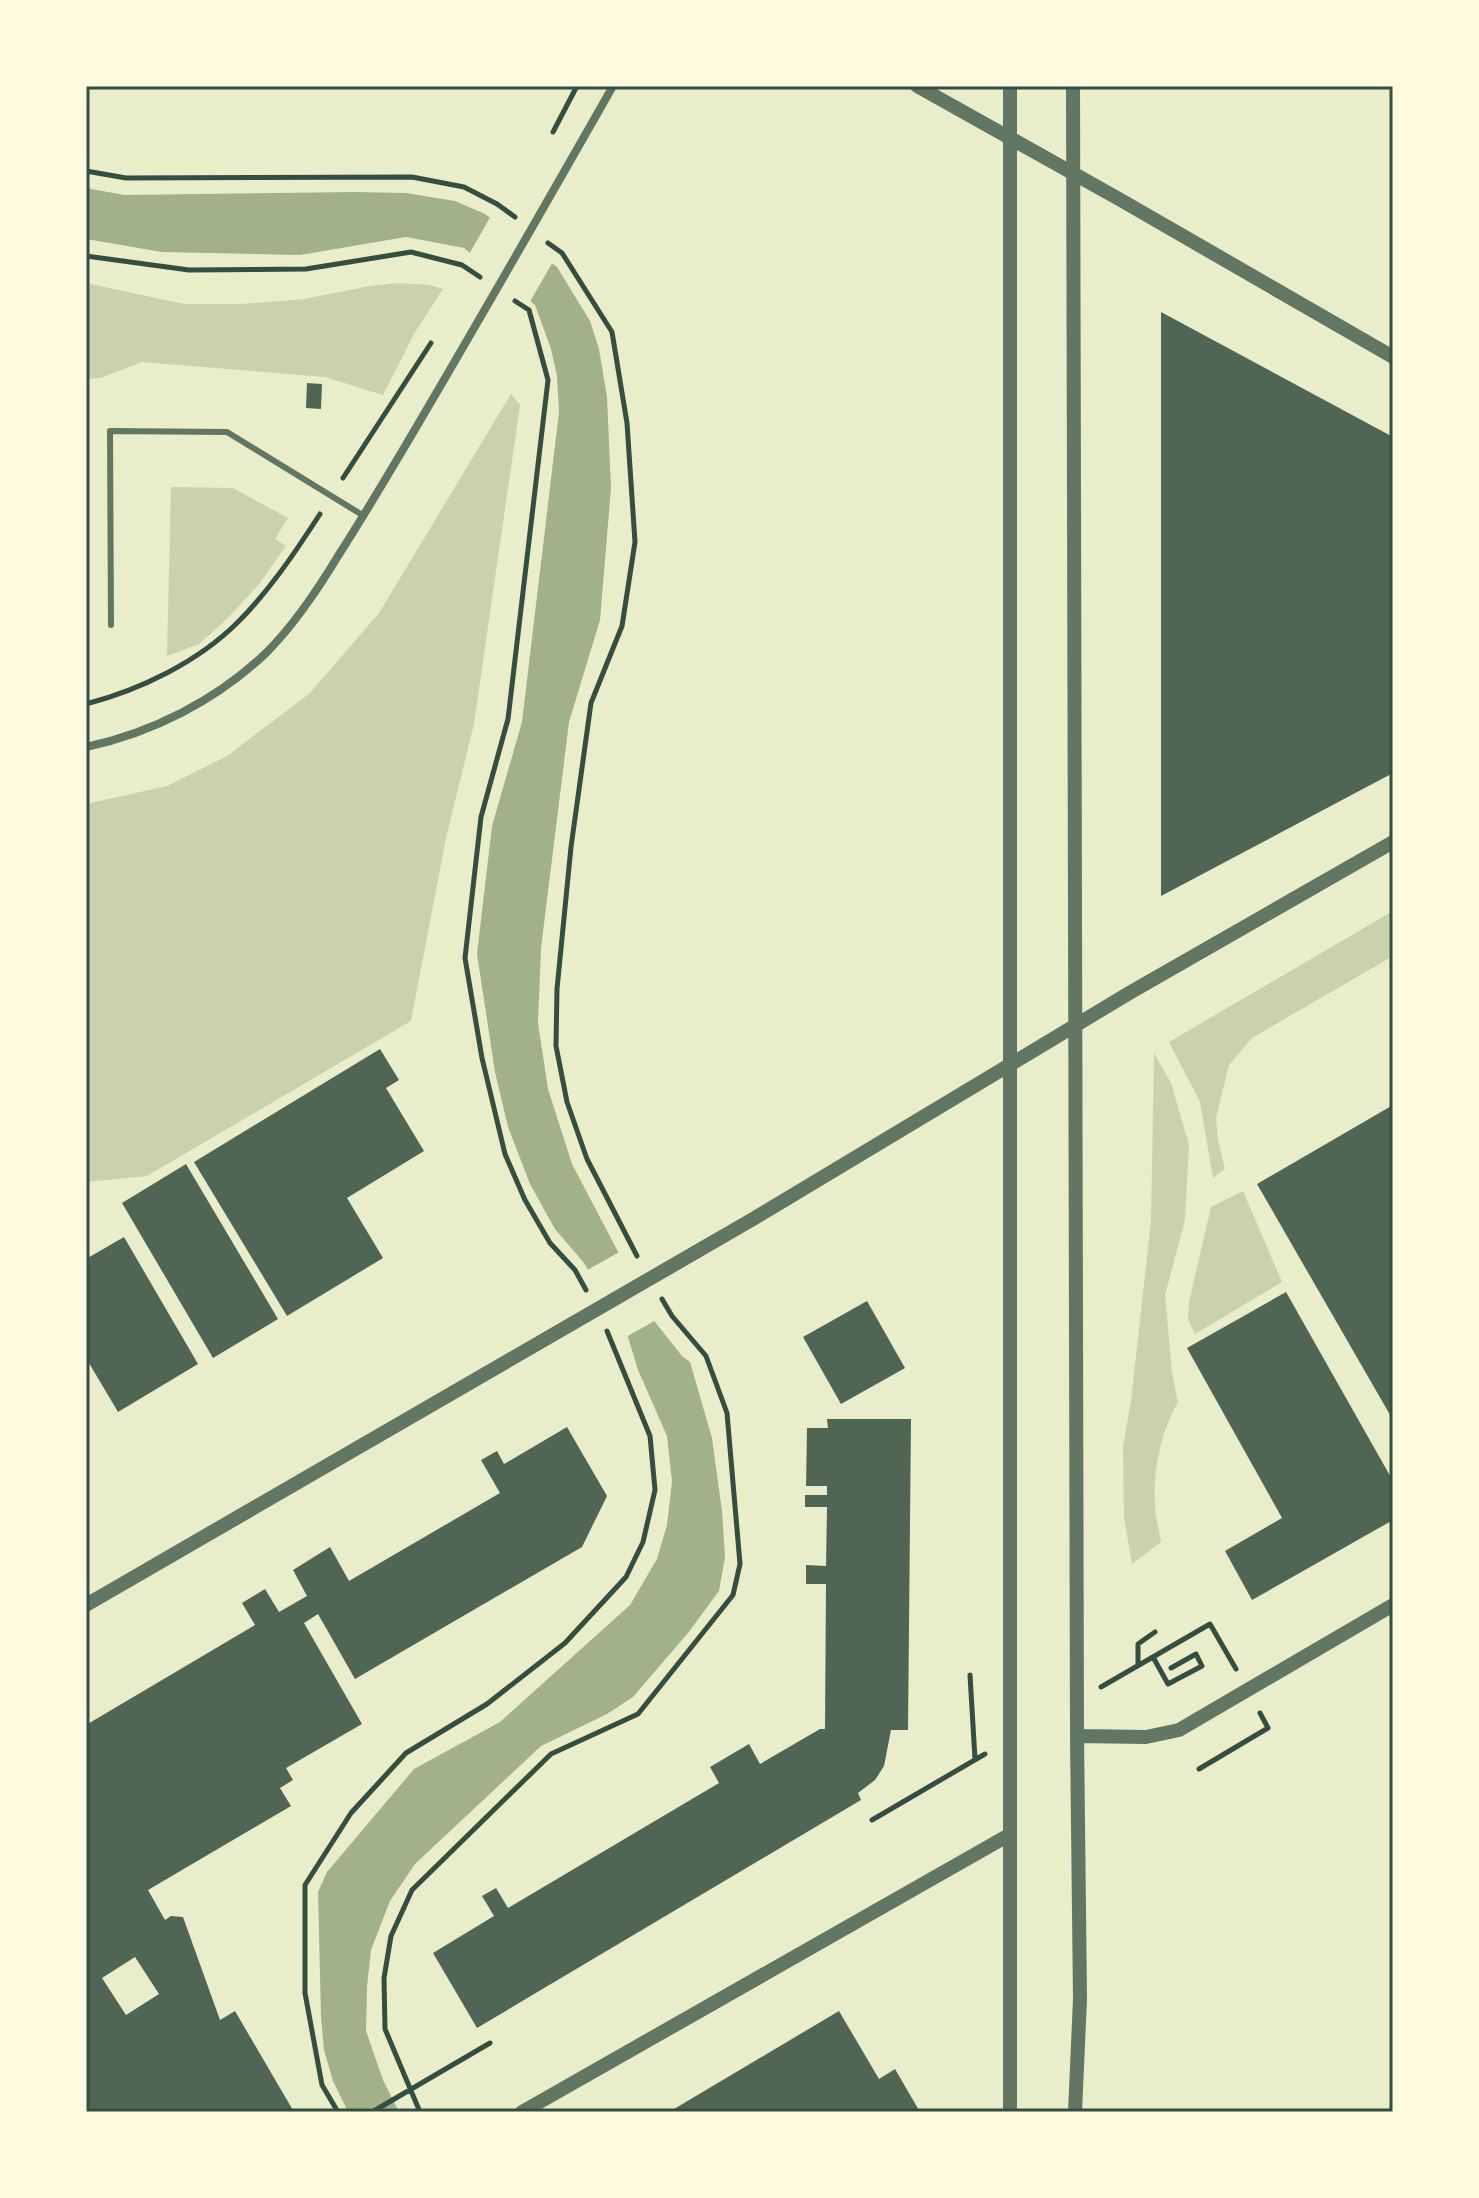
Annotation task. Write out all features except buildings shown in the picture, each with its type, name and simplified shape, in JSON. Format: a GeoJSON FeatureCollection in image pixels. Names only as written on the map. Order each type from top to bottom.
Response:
{"type":"FeatureCollection","features":[{"type":"Feature","properties":{"kind":"street"},"geometry":{"type":"LineString","coordinates":[[86,747],[112,741],[167,720],[219,691],[266,653],[305,609],[364,516],[613,86]]}},
{"type":"Feature","properties":{"kind":"street"},"geometry":{"type":"LineString","coordinates":[[917,86],[1393,357]]}},
{"type":"Feature","properties":{"kind":"street"},"geometry":{"type":"LineString","coordinates":[[1010,86],[1010,2112]]}},
{"type":"Feature","properties":{"kind":"street"},"geometry":{"type":"LineString","coordinates":[[1073,86],[1080,1999],[1075,2112]]}},
{"type":"Feature","properties":{"kind":"street"},"geometry":{"type":"LineString","coordinates":[[86,1605],[753,1219],[1131,992],[1393,842]]}},
{"type":"Feature","properties":{"kind":"street"},"geometry":{"type":"LineString","coordinates":[[1077,1736],[1146,1737],[1179,1730],[1393,1605]]}},
{"type":"Feature","properties":{"kind":"street"},"geometry":{"type":"LineString","coordinates":[[526,2110],[1009,1835]]}},
{"type":"Feature","properties":{"kind":"lane"},"geometry":{"type":"LineString","coordinates":[[111,625],[110,431],[227,432],[364,516]]}},
{"type":"Feature","properties":{"kind":"path"},"geometry":{"type":"LineString","coordinates":[[553,132],[577,86]]}},
{"type":"Feature","properties":{"kind":"path"},"geometry":{"type":"LineString","coordinates":[[86,171],[126,178],[412,177],[464,187],[497,204],[519,221]]}},
{"type":"Feature","properties":{"kind":"path"},"geometry":{"type":"LineString","coordinates":[[541,237],[562,253],[612,332],[627,423],[635,542],[622,626],[591,703],[571,847],[557,989],[556,1046],[567,1102],[587,1159],[644,1268]]}},
{"type":"Feature","properties":{"kind":"path"},"geometry":{"type":"LineString","coordinates":[[86,256],[189,270],[306,269],[411,252],[462,265],[484,280]]}},
{"type":"Feature","properties":{"kind":"path"},"geometry":{"type":"LineString","coordinates":[[507,295],[529,310],[548,380],[508,719],[481,817],[465,958],[482,1058],[505,1154],[525,1200],[550,1243],[575,1270],[589,1296]]}},
{"type":"Feature","properties":{"kind":"path"},"geometry":{"type":"LineString","coordinates":[[86,704],[107,699],[158,677],[201,653],[237,623],[267,589],[304,538],[431,343]]}},
{"type":"Feature","properties":{"kind":"path"},"geometry":{"type":"LineString","coordinates":[[420,2112],[385,2029],[384,1978],[391,1936],[412,1890],[551,1754],[638,1714],[733,1595],[740,1564],[727,1413],[706,1356],[672,1316],[658,1292]]}},
{"type":"Feature","properties":{"kind":"path"},"geometry":{"type":"LineString","coordinates":[[338,2112],[322,2085],[305,1993],[305,1885],[351,1813],[406,1753],[487,1704],[565,1643],[626,1577],[643,1542],[655,1490],[650,1436],[602,1322]]}},
{"type":"Feature","properties":{"kind":"path"},"geometry":{"type":"LineString","coordinates":[[1138,1665],[1138,1644],[1155,1632]]}},
{"type":"Feature","properties":{"kind":"path"},"geometry":{"type":"LineString","coordinates":[[1153,1657],[1168,1684],[1202,1666],[1196,1654],[1171,1668]]}},
{"type":"Feature","properties":{"kind":"path"},"geometry":{"type":"LineString","coordinates":[[970,1675],[975,1759]]}},
{"type":"Feature","properties":{"kind":"path"},"geometry":{"type":"LineString","coordinates":[[1199,1769],[1268,1728]]}},
{"type":"Feature","properties":{"kind":"path"},"geometry":{"type":"LineString","coordinates":[[372,2112],[490,2043]]}},
{"type":"Feature","properties":{"kind":"shaded area"},"geometry":{"type":"Polygon","coordinates":[[[86,188],[124,195],[406,193],[455,201],[485,214],[557,267],[590,321],[599,349],[607,397],[611,488],[600,620],[569,722],[541,948],[538,1023],[548,1089],[572,1164],[655,1322],[690,1362],[712,1438],[725,1557],[719,1591],[633,1697],[607,1714],[541,1746],[415,1864],[390,1901],[371,1950],[366,2031],[383,2080],[399,2112],[348,2112],[333,2081],[324,2050],[321,2016],[318,1892],[327,1872],[414,1769],[500,1722],[630,1605],[657,1559],[667,1525],[672,1481],[667,1436],[638,1370],[628,1337],[584,1263],[555,1229],[530,1184],[508,1127],[495,1072],[477,954],[492,826],[522,722],[559,412],[557,376],[535,305],[464,248],[406,237],[300,255],[162,252],[86,239],[86,188]]]}},
{"type":"Feature","properties":{"kind":"shaded area"},"geometry":{"type":"Polygon","coordinates":[[[86,283],[184,304],[304,299],[399,283],[443,289],[414,334],[383,395],[325,377],[142,362],[100,378],[86,379],[86,283]]]}},
{"type":"Feature","properties":{"kind":"shaded area"},"geometry":{"type":"Polygon","coordinates":[[[511,394],[520,405],[474,724],[446,838],[411,1021],[147,1176],[86,1182],[86,804],[167,786],[227,756],[310,693],[379,613],[511,394]]]}},
{"type":"Feature","properties":{"kind":"shaded area"},"geometry":{"type":"Polygon","coordinates":[[[171,487],[233,488],[288,518],[275,539],[286,546],[259,584],[199,644],[167,656],[171,487]]]}},
{"type":"Feature","properties":{"kind":"shaded area"},"geometry":{"type":"Polygon","coordinates":[[[1393,911],[1393,956],[1252,1038],[1229,1065],[1216,1118],[1225,1169],[1213,1178],[1200,1102],[1169,1042],[1393,911]]]}},
{"type":"Feature","properties":{"kind":"shaded area"},"geometry":{"type":"Polygon","coordinates":[[[1154,1053],[1171,1083],[1189,1145],[1185,1220],[1165,1295],[1172,1373],[1178,1402],[1167,1426],[1157,1464],[1155,1508],[1161,1542],[1132,1564],[1124,1517],[1123,1447],[1151,1221],[1154,1053]]]}},
{"type":"Feature","properties":{"kind":"shaded area"},"geometry":{"type":"Polygon","coordinates":[[[1243,1191],[1282,1282],[1195,1334],[1188,1319],[1189,1302],[1211,1207],[1243,1191]]]}},
{"type":"Feature","properties":{"kind":"pier"},"geometry":{"type":"Polygon","coordinates":[[[492,214],[554,260],[528,305],[468,256],[492,214]]]}},
{"type":"Feature","properties":{"kind":"pier"},"geometry":{"type":"Polygon","coordinates":[[[621,1251],[658,1319],[624,1338],[584,1272],[621,1251]]]}}]}
